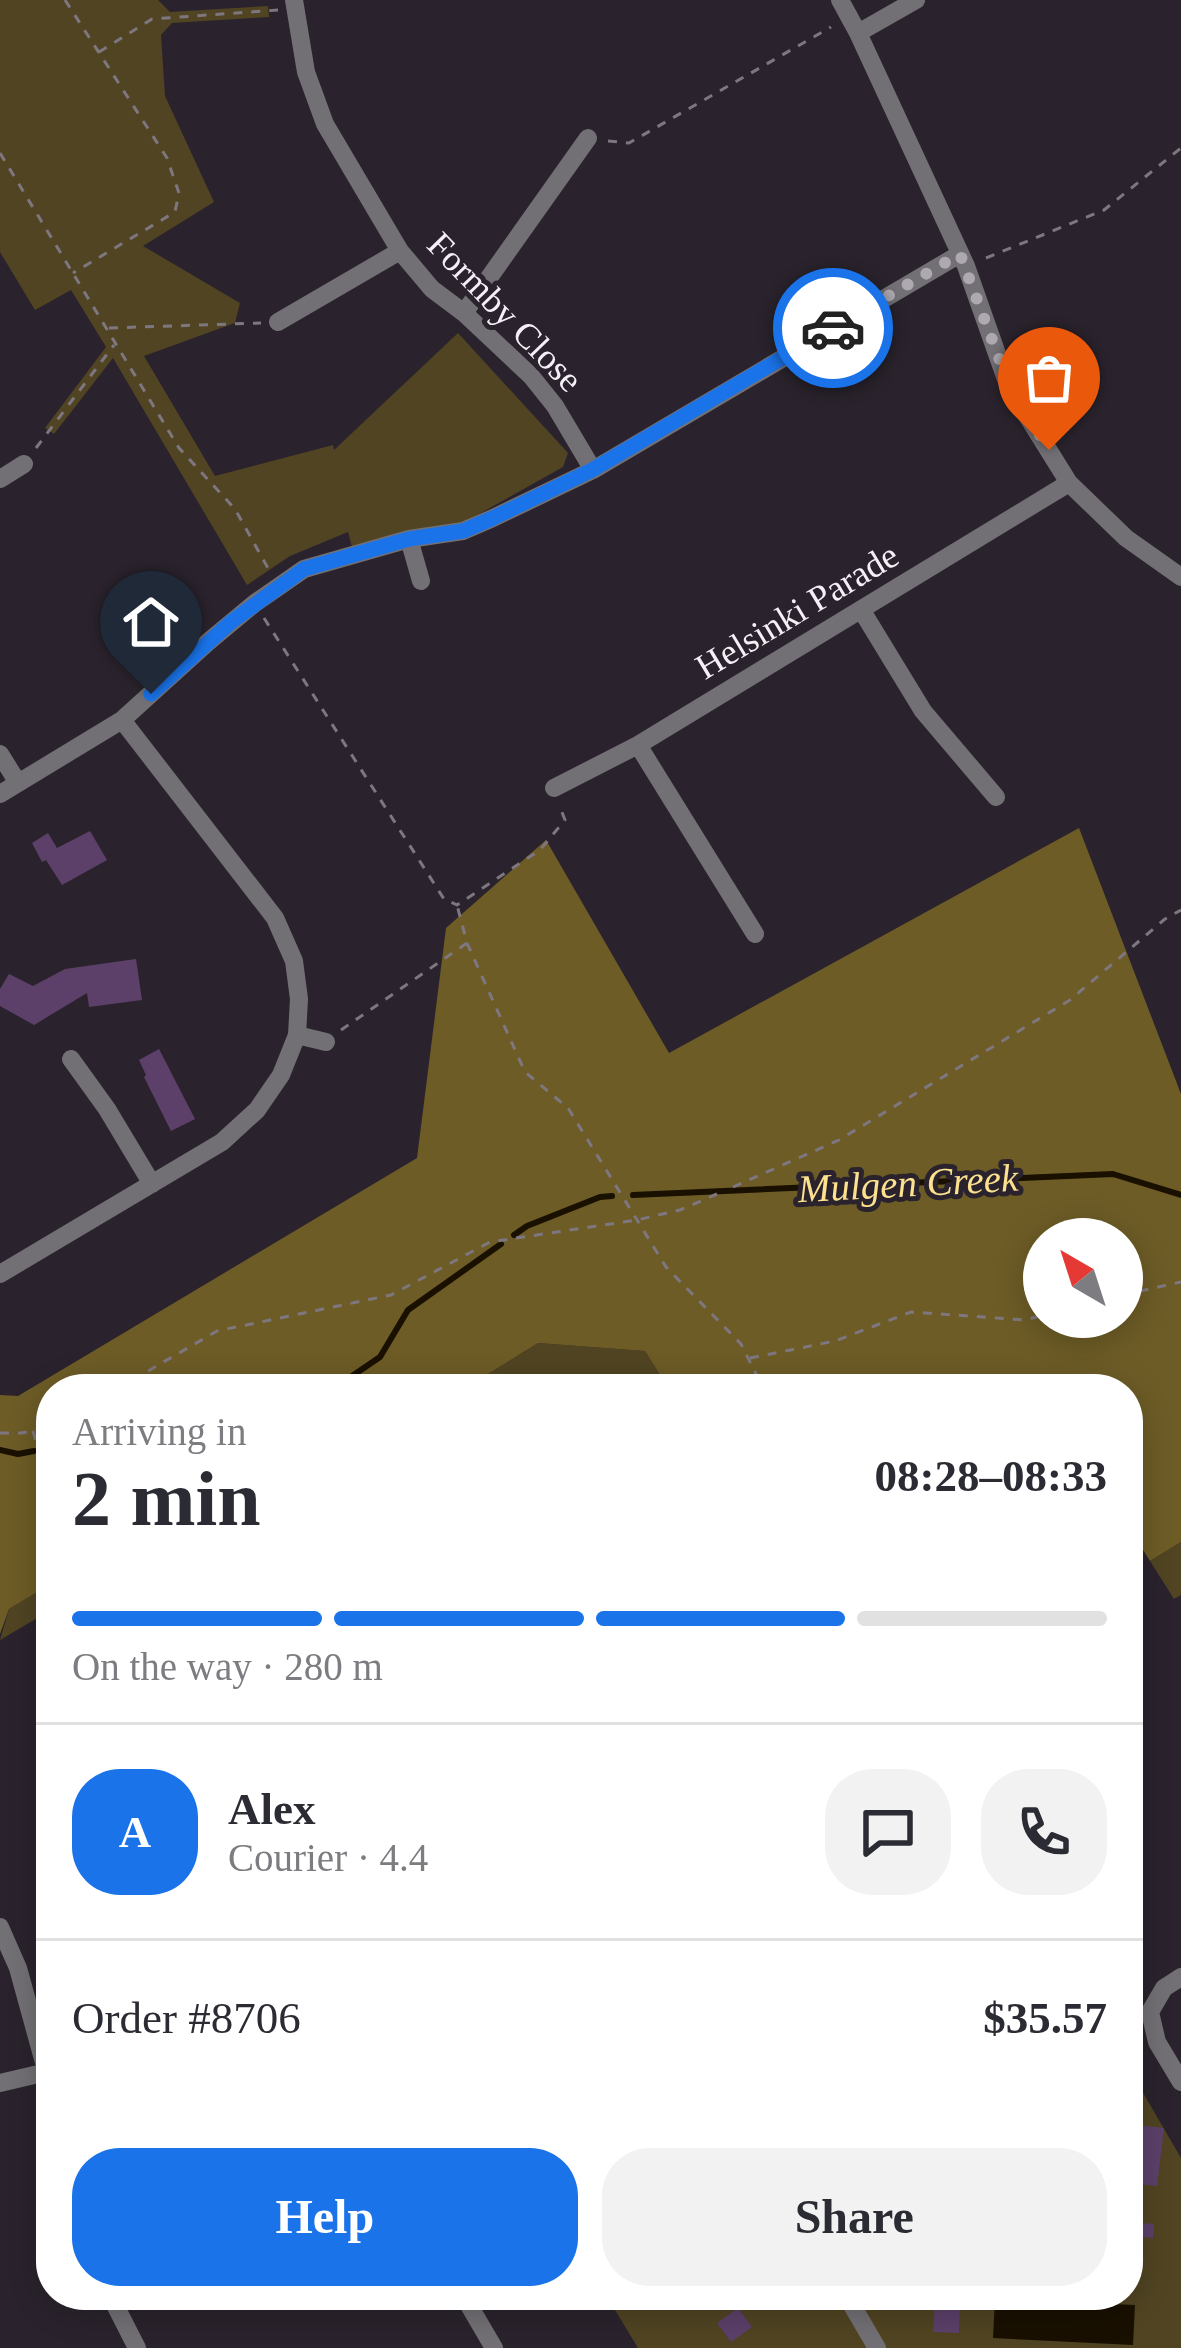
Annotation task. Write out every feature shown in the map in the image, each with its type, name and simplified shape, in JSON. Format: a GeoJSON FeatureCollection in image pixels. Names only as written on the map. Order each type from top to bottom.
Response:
{"type":"FeatureCollection","features":[{"type":"Feature","properties":{"kind":"street"},"geometry":{"type":"LineString","coordinates":[[916,0],[849,17],[963,260],[1009,385],[1069,483],[1126,538],[1181,577]]}},
{"type":"Feature","properties":{"kind":"street","name":"Formby Close"},"geometry":{"type":"LineString","coordinates":[[295,4],[306,72],[325,124],[400,251],[432,289],[531,376],[555,406],[592,470]]}},
{"type":"Feature","properties":{"kind":"street"},"geometry":{"type":"LineString","coordinates":[[464,313],[588,138]]}},
{"type":"Feature","properties":{"kind":"street"},"geometry":{"type":"LineString","coordinates":[[278,322],[400,251]]}},
{"type":"Feature","properties":{"kind":"street"},"geometry":{"type":"LineString","coordinates":[[0,754],[9,789],[122,720],[208,641],[304,569],[409,539],[463,531],[592,470],[963,260]]}},
{"type":"Feature","properties":{"kind":"street"},"geometry":{"type":"LineString","coordinates":[[0,479],[25,464]]}},
{"type":"Feature","properties":{"kind":"street","name":"Helsinki Parade"},"geometry":{"type":"LineString","coordinates":[[554,788],[638,745],[1069,483]]}},
{"type":"Feature","properties":{"kind":"street"},"geometry":{"type":"LineString","coordinates":[[409,539],[422,581]]}},
{"type":"Feature","properties":{"kind":"street"},"geometry":{"type":"LineString","coordinates":[[862,611],[923,711],[996,797]]}},
{"type":"Feature","properties":{"kind":"street"},"geometry":{"type":"LineString","coordinates":[[0,1274],[222,1142],[257,1110],[281,1075],[297,1035],[294,961],[275,917],[122,720]]}},
{"type":"Feature","properties":{"kind":"street"},"geometry":{"type":"LineString","coordinates":[[638,745],[755,934]]}},
{"type":"Feature","properties":{"kind":"street"},"geometry":{"type":"LineString","coordinates":[[297,1035],[326,1042]]}},
{"type":"Feature","properties":{"kind":"street"},"geometry":{"type":"LineString","coordinates":[[71,1059],[152,1184]]}},
{"type":"Feature","properties":{"kind":"street"},"geometry":{"type":"LineString","coordinates":[[0,1927],[36,2033]]}},
{"type":"Feature","properties":{"kind":"street"},"geometry":{"type":"LineString","coordinates":[[1181,1977],[1164,1988],[1150,2012],[1157,2042],[1181,2082]]}},
{"type":"Feature","properties":{"kind":"street"},"geometry":{"type":"LineString","coordinates":[[0,2084],[36,2081]]}},
{"type":"Feature","properties":{"kind":"street"},"geometry":{"type":"LineString","coordinates":[[118,2310],[137,2348]]}},
{"type":"Feature","properties":{"kind":"street"},"geometry":{"type":"LineString","coordinates":[[472,2310],[494,2348]]}},
{"type":"Feature","properties":{"kind":"street"},"geometry":{"type":"LineString","coordinates":[[855,2310],[877,2348]]}},
{"type":"Feature","properties":{"kind":"path"},"geometry":{"type":"LineString","coordinates":[[65,0],[167,158],[179,193],[175,212],[73,273]]}},
{"type":"Feature","properties":{"kind":"path"},"geometry":{"type":"LineString","coordinates":[[98,53],[152,20],[295,4]]}},
{"type":"Feature","properties":{"kind":"path"},"geometry":{"type":"LineString","coordinates":[[588,138],[629,143],[849,17]]}},
{"type":"Feature","properties":{"kind":"path"},"geometry":{"type":"LineString","coordinates":[[963,260],[1104,210],[1181,148]]}},
{"type":"Feature","properties":{"kind":"path"},"geometry":{"type":"LineString","coordinates":[[0,152],[179,448],[235,509],[278,587]]}},
{"type":"Feature","properties":{"kind":"path"},"geometry":{"type":"LineString","coordinates":[[107,328],[278,322]]}},
{"type":"Feature","properties":{"kind":"path"},"geometry":{"type":"LineString","coordinates":[[25,464],[116,342]]}},
{"type":"Feature","properties":{"kind":"path"},"geometry":{"type":"LineString","coordinates":[[255,603],[444,899],[457,905]]}},
{"type":"Feature","properties":{"kind":"path"},"geometry":{"type":"LineString","coordinates":[[457,905],[554,837],[565,820],[554,788]]}},
{"type":"Feature","properties":{"kind":"path"},"geometry":{"type":"LineString","coordinates":[[457,905],[467,943],[525,1072],[568,1108],[666,1267],[741,1344],[756,1374]]}},
{"type":"Feature","properties":{"kind":"path"},"geometry":{"type":"LineString","coordinates":[[733,1187],[838,1140],[1070,1000],[1181,910]]}},
{"type":"Feature","properties":{"kind":"path"},"geometry":{"type":"LineString","coordinates":[[326,1042],[467,943]]}},
{"type":"Feature","properties":{"kind":"path"},"geometry":{"type":"LineString","coordinates":[[143,1374],[218,1330],[391,1295],[490,1242],[637,1220],[680,1210],[717,1193]]}},
{"type":"Feature","properties":{"kind":"path"},"geometry":{"type":"LineString","coordinates":[[1143,1290],[1181,1282]]}},
{"type":"Feature","properties":{"kind":"path"},"geometry":{"type":"LineString","coordinates":[[748,1359],[835,1341],[911,1312],[1023,1320]]}},
{"type":"Feature","properties":{"kind":"path"},"geometry":{"type":"LineString","coordinates":[[0,1432],[36,1430]]}},
{"type":"Feature","properties":{"kind":"path"},"geometry":{"type":"LineString","coordinates":[[32,1431],[36,1444]]}},
{"type":"Feature","properties":{"kind":"shaded area"},"geometry":{"type":"Polygon","coordinates":[[[0,0],[158,0],[170,12],[268,6],[269,17],[172,23],[161,35],[165,96],[214,202],[143,246],[240,303],[235,323],[144,356],[215,476],[333,445],[334,450],[458,333],[568,453],[563,467],[463,523],[352,547],[348,532],[290,556],[247,585],[113,358],[54,434],[45,428],[106,347],[71,290],[35,310],[0,252],[0,0]]]}},
{"type":"Feature","properties":{"kind":"shaded area"},"geometry":{"type":"Polygon","coordinates":[[[1079,828],[1181,1094],[1181,1542],[1150,1561],[1143,1550],[1143,1374],[660,1374],[645,1351],[538,1343],[488,1374],[55,1374],[417,1158],[446,928],[546,840],[669,1053],[1079,828]]]}},
{"type":"Feature","properties":{"kind":"shaded area"},"geometry":{"type":"Polygon","coordinates":[[[538,1343],[645,1351],[660,1374],[488,1374],[538,1343]]]}},
{"type":"Feature","properties":{"kind":"shaded area"},"geometry":{"type":"Polygon","coordinates":[[[36,1385],[36,1593],[9,1609],[0,1634],[0,1395],[18,1396],[36,1385]]]}},
{"type":"Feature","properties":{"kind":"shaded area"},"geometry":{"type":"Polygon","coordinates":[[[1181,1542],[1181,1595],[1174,1599],[1150,1561],[1181,1542]]]}},
{"type":"Feature","properties":{"kind":"shaded area"},"geometry":{"type":"Polygon","coordinates":[[[36,1593],[36,1619],[0,1640],[9,1609],[36,1593]]]}},
{"type":"Feature","properties":{"kind":"shaded area"},"geometry":{"type":"Polygon","coordinates":[[[1143,2093],[1181,2158],[1181,2348],[638,2348],[615,2310],[1143,2310],[1143,2093]]]}},
{"type":"Feature","properties":{"kind":"shaded area"},"geometry":{"type":"Polygon","coordinates":[[[994,2310],[1135,2310],[1133,2345],[993,2338],[994,2310]]]}},
{"type":"Feature","properties":{"kind":"building"},"geometry":{"type":"Polygon","coordinates":[[[90,831],[107,860],[62,885],[32,843],[48,833],[57,848],[90,831]]]}},
{"type":"Feature","properties":{"kind":"building"},"geometry":{"type":"Polygon","coordinates":[[[136,959],[142,1000],[89,1007],[87,993],[34,1025],[0,1006],[0,989],[9,974],[33,986],[65,969],[136,959]]]}},
{"type":"Feature","properties":{"kind":"building"},"geometry":{"type":"Polygon","coordinates":[[[159,1049],[195,1119],[171,1131],[139,1060],[159,1049]]]}},
{"type":"Feature","properties":{"kind":"building"},"geometry":{"type":"Polygon","coordinates":[[[1143,2126],[1164,2128],[1157,2186],[1143,2185],[1143,2126]]]}},
{"type":"Feature","properties":{"kind":"building"},"geometry":{"type":"Polygon","coordinates":[[[1143,2223],[1154,2224],[1153,2238],[1143,2237],[1143,2223]]]}},
{"type":"Feature","properties":{"kind":"building"},"geometry":{"type":"Polygon","coordinates":[[[739,2310],[752,2327],[731,2342],[717,2323],[739,2310]]]}},
{"type":"Feature","properties":{"kind":"building"},"geometry":{"type":"Polygon","coordinates":[[[934,2310],[960,2310],[959,2333],[933,2332],[934,2310]]]}},
{"type":"Feature","properties":{"kind":"waterway","name":"Mulgen Creek"},"geometry":{"type":"LineString","coordinates":[[633,1195],[1113,1174],[1181,1195]]}},
{"type":"Feature","properties":{"kind":"waterway","name":"Mulgen Creek"},"geometry":{"type":"LineString","coordinates":[[514,1235],[612,1196]]}},
{"type":"Feature","properties":{"kind":"waterway","name":"Mulgen Creek"},"geometry":{"type":"LineString","coordinates":[[355,1374],[380,1357],[408,1310],[501,1244]]}},
{"type":"Feature","properties":{"kind":"waterway","name":"Mulgen Creek"},"geometry":{"type":"LineString","coordinates":[[0,1450],[34,1451]]}},
{"type":"Feature","properties":{"kind":"way so far"},"geometry":{"type":"LineString","coordinates":[[833,328],[960,254],[1009,385],[1049,450]]}},
{"type":"Feature","properties":{"kind":"route"},"geometry":{"type":"LineString","coordinates":[[151,694],[231,622],[304,569],[409,539],[463,531],[493,518],[592,470],[833,328]]}}]}
